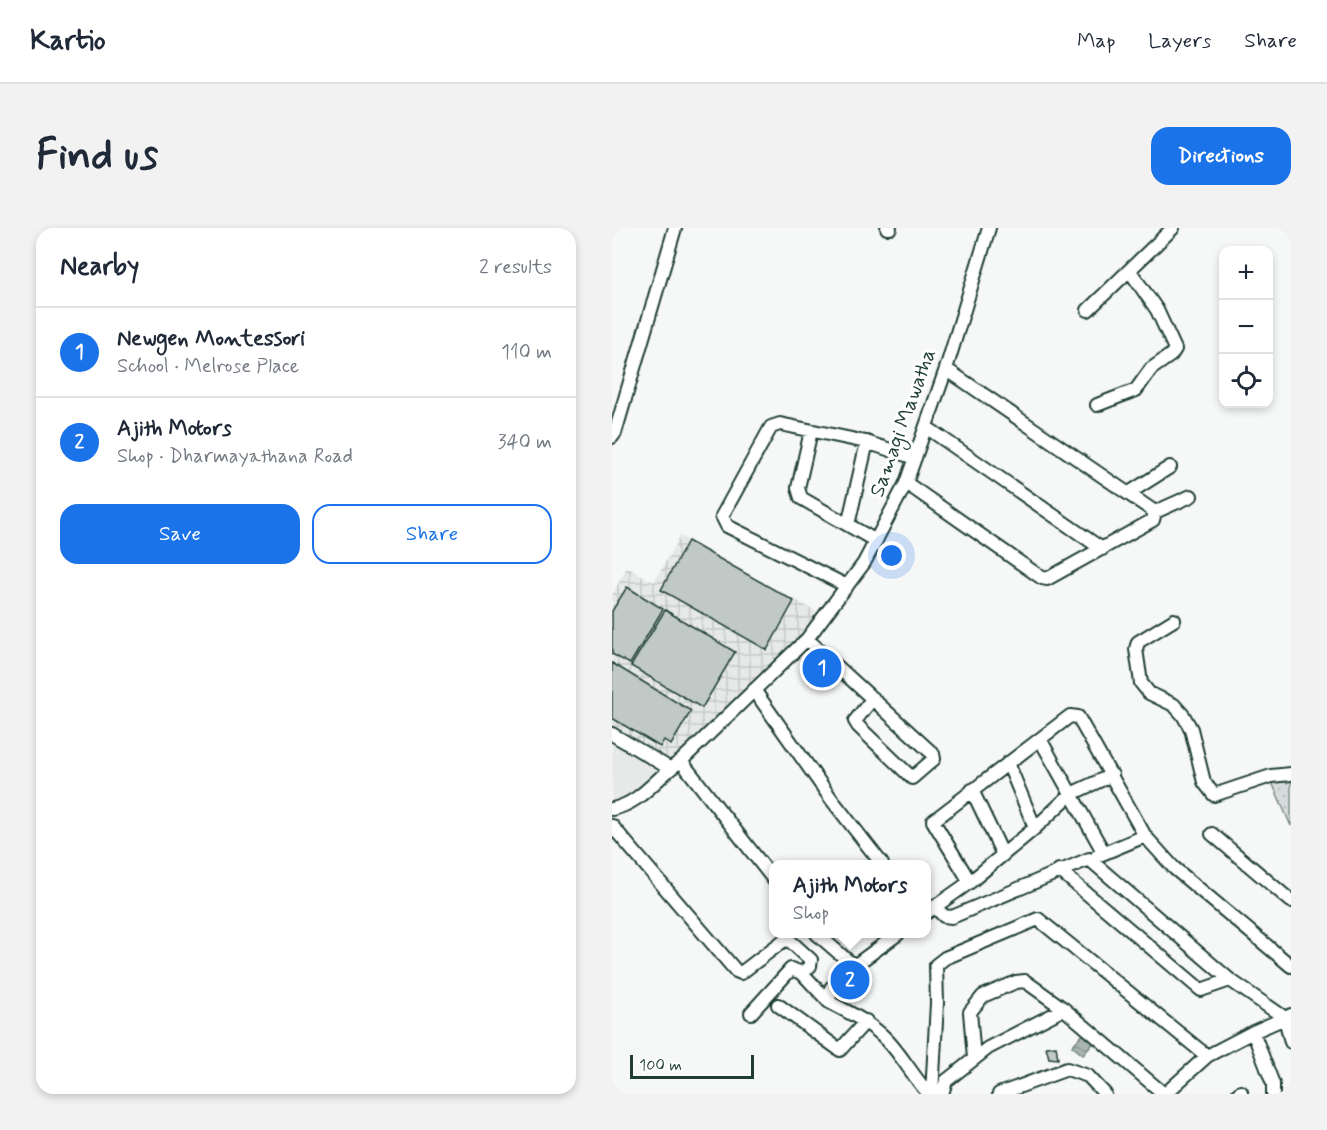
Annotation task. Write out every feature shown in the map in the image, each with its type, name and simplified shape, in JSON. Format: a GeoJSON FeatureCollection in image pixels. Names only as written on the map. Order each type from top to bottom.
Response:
{"type":"FeatureCollection","features":[{"type":"Feature","properties":{"kind":"street"},"geometry":{"type":"LineString","coordinates":[[612,437],[675,228]]}},
{"type":"Feature","properties":{"kind":"street","name":"Samagi Mawatha"},"geometry":{"type":"LineString","coordinates":[[612,809],[635,801],[669,768],[681,761],[807,639],[864,563],[906,483],[946,369],[989,228]]}},
{"type":"Feature","properties":{"kind":"street"},"geometry":{"type":"LineString","coordinates":[[1088,310],[1173,228]]}},
{"type":"Feature","properties":{"kind":"street"},"geometry":{"type":"LineString","coordinates":[[1097,405],[1136,390],[1151,369],[1171,355],[1175,349],[1157,310],[1130,271]]}},
{"type":"Feature","properties":{"kind":"street"},"geometry":{"type":"LineString","coordinates":[[946,369],[1155,512]]}},
{"type":"Feature","properties":{"kind":"street"},"geometry":{"type":"LineString","coordinates":[[847,586],[727,526],[722,516],[771,427],[780,424],[867,442],[915,458]]}},
{"type":"Feature","properties":{"kind":"street"},"geometry":{"type":"LineString","coordinates":[[926,427],[1102,549]]}},
{"type":"Feature","properties":{"kind":"street"},"geometry":{"type":"LineString","coordinates":[[811,431],[798,488],[801,498],[876,541]]}},
{"type":"Feature","properties":{"kind":"street"},"geometry":{"type":"LineString","coordinates":[[848,525],[867,442]]}},
{"type":"Feature","properties":{"kind":"street"},"geometry":{"type":"LineString","coordinates":[[1129,493],[1170,467]]}},
{"type":"Feature","properties":{"kind":"street"},"geometry":{"type":"LineString","coordinates":[[906,483],[1042,578],[1047,579],[1055,577],[1153,520],[1155,512]]}},
{"type":"Feature","properties":{"kind":"street"},"geometry":{"type":"LineString","coordinates":[[1155,512],[1191,496]]}},
{"type":"Feature","properties":{"kind":"street"},"geometry":{"type":"LineString","coordinates":[[1174,620],[1138,642],[1136,649],[1141,683],[1149,693],[1174,705],[1183,715],[1191,729],[1204,782],[1214,795],[1271,776],[1291,774]]}},
{"type":"Feature","properties":{"kind":"street"},"geometry":{"type":"LineString","coordinates":[[807,639],[873,698],[933,754],[934,759],[912,778],[855,722],[873,698]]}},
{"type":"Feature","properties":{"kind":"street"},"geometry":{"type":"LineString","coordinates":[[754,690],[832,800],[879,860]]}},
{"type":"Feature","properties":{"kind":"street"},"geometry":{"type":"LineString","coordinates":[[970,882],[933,821],[1070,716],[1078,717],[1145,836],[1174,868],[1291,966]]}},
{"type":"Feature","properties":{"kind":"street"},"geometry":{"type":"LineString","coordinates":[[612,734],[669,768]]}},
{"type":"Feature","properties":{"kind":"street"},"geometry":{"type":"LineString","coordinates":[[1040,739],[1104,853]]}},
{"type":"Feature","properties":{"kind":"street"},"geometry":{"type":"LineString","coordinates":[[681,761],[769,874]]}},
{"type":"Feature","properties":{"kind":"street"},"geometry":{"type":"LineString","coordinates":[[1008,763],[1035,828]]}},
{"type":"Feature","properties":{"kind":"street"},"geometry":{"type":"LineString","coordinates":[[931,911],[1003,855],[1071,794],[1112,775]]}},
{"type":"Feature","properties":{"kind":"street"},"geometry":{"type":"LineString","coordinates":[[972,790],[1003,855]]}},
{"type":"Feature","properties":{"kind":"street"},"geometry":{"type":"LineString","coordinates":[[612,826],[736,971],[741,973],[783,941],[789,940],[812,960],[810,966],[802,973]]}},
{"type":"Feature","properties":{"kind":"street"},"geometry":{"type":"LineString","coordinates":[[1212,834],[1291,901]]}},
{"type":"Feature","properties":{"kind":"street"},"geometry":{"type":"LineString","coordinates":[[931,911],[952,917],[1059,870],[1145,836]]}},
{"type":"Feature","properties":{"kind":"street"},"geometry":{"type":"LineString","coordinates":[[1089,859],[1230,980],[1288,1016]]}},
{"type":"Feature","properties":{"kind":"street"},"geometry":{"type":"LineString","coordinates":[[1059,870],[1200,990],[1230,980]]}},
{"type":"Feature","properties":{"kind":"street"},"geometry":{"type":"LineString","coordinates":[[931,1094],[937,1003],[936,965],[945,958],[1038,919],[1207,1056]]}},
{"type":"Feature","properties":{"kind":"street"},"geometry":{"type":"LineString","coordinates":[[823,938],[854,966]]}},
{"type":"Feature","properties":{"kind":"street"},"geometry":{"type":"LineString","coordinates":[[829,1002],[831,988],[854,966],[891,938]]}},
{"type":"Feature","properties":{"kind":"street"},"geometry":{"type":"LineString","coordinates":[[751,1013],[791,969],[802,973],[829,1002],[866,1021],[889,1041],[918,1082],[931,1094]]}},
{"type":"Feature","properties":{"kind":"street"},"geometry":{"type":"LineString","coordinates":[[974,1058],[970,1012],[983,996],[1017,981],[1025,981],[1064,1009],[1165,1094],[1207,1056],[1288,1016]]}},
{"type":"Feature","properties":{"kind":"street"},"geometry":{"type":"LineString","coordinates":[[778,1005],[840,1050],[866,1021]]}},
{"type":"Feature","properties":{"kind":"street"},"geometry":{"type":"LineString","coordinates":[[942,1094],[946,1081],[988,1048],[1064,1009]]}},
{"type":"Feature","properties":{"kind":"street"},"geometry":{"type":"LineString","coordinates":[[1288,1016],[1291,1042]]}},
{"type":"Feature","properties":{"kind":"street"},"geometry":{"type":"LineString","coordinates":[[1253,1032],[1273,1084],[1273,1094]]}},
{"type":"Feature","properties":{"kind":"street"},"geometry":{"type":"LineString","coordinates":[[999,1094],[1067,1069],[1088,1076],[1105,1094]]}},
{"type":"Feature","properties":{"kind":"shaded area"},"geometry":{"type":"Polygon","coordinates":[[[680,536],[821,614],[804,636],[678,757],[669,762],[612,730],[612,595],[627,567],[654,582],[680,536]]]}},
{"type":"Feature","properties":{"kind":"shaded area"},"geometry":{"type":"Polygon","coordinates":[[[612,741],[664,769],[645,788],[612,802],[612,741]]]}},
{"type":"Feature","properties":{"kind":"shaded area"},"geometry":{"type":"Polygon","coordinates":[[[1291,777],[1291,826],[1271,780],[1291,777]]]}},
{"type":"Feature","properties":{"kind":"water"},"geometry":{"type":"Polygon","coordinates":[[[1086,1031],[1097,1039],[1083,1055],[1072,1046],[1086,1031]]]}},
{"type":"Feature","properties":{"kind":"building"},"geometry":{"type":"Polygon","coordinates":[[[688,541],[794,601],[767,650],[661,590],[688,541]]]}},
{"type":"Feature","properties":{"kind":"building"},"geometry":{"type":"Polygon","coordinates":[[[627,587],[663,609],[630,664],[612,654],[612,611],[627,587]]]}},
{"type":"Feature","properties":{"kind":"building"},"geometry":{"type":"Polygon","coordinates":[[[665,610],[735,652],[702,708],[631,666],[665,610]]]}},
{"type":"Feature","properties":{"kind":"building"},"geometry":{"type":"Polygon","coordinates":[[[612,663],[691,711],[671,745],[664,740],[660,747],[612,718],[612,663]]]}},
{"type":"Feature","properties":{"kind":"building"},"geometry":{"type":"Polygon","coordinates":[[[1056,1046],[1058,1059],[1049,1058],[1046,1047],[1056,1046]]]}},
{"type":"Feature","properties":{"kind":"place","name":"Newgen Montessori"},"geometry":{"type":"Point","coordinates":[822,668]}},
{"type":"Feature","properties":{"kind":"place","name":"Ajith Motors"},"geometry":{"type":"Point","coordinates":[850,980]}}]}
